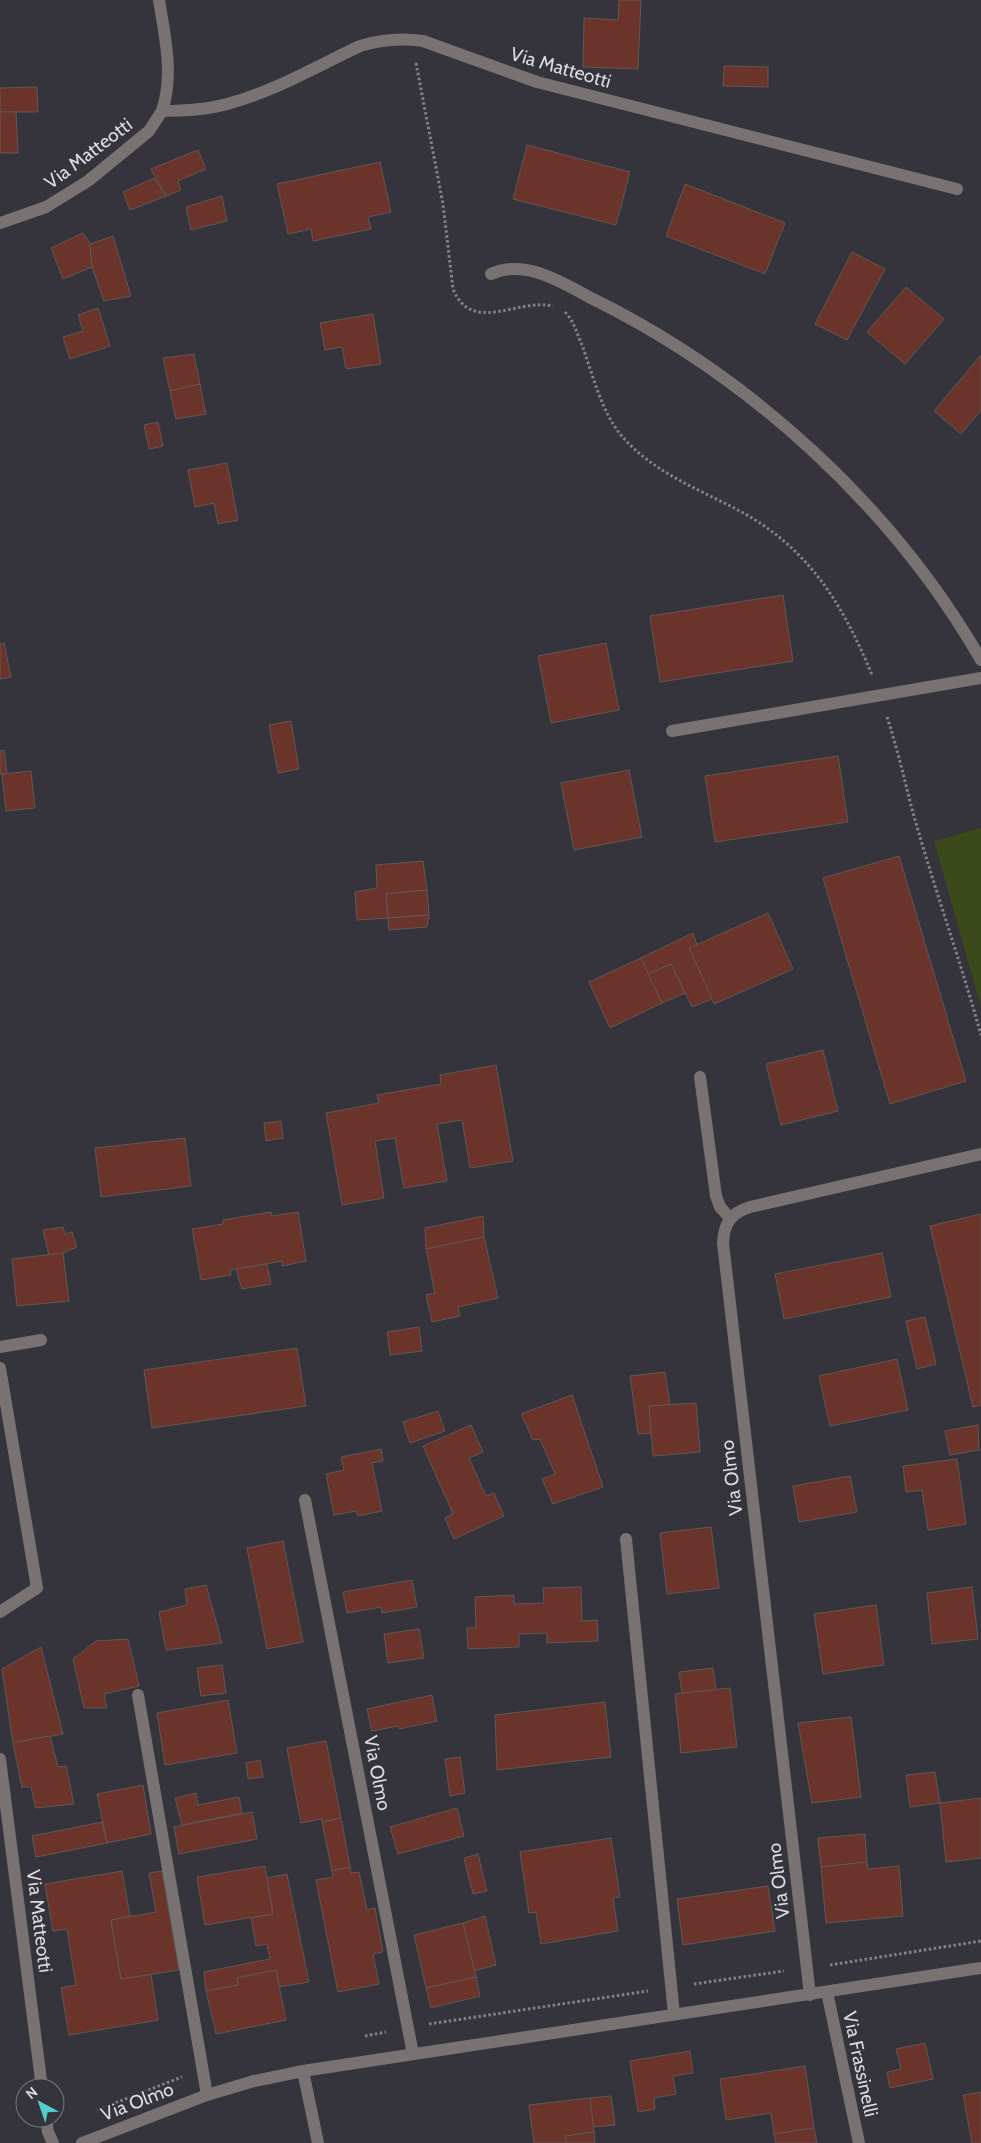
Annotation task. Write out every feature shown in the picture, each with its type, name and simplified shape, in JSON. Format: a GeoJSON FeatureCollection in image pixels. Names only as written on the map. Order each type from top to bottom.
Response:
{"type":"FeatureCollection","features":[{"type":"Feature","properties":{"kind":"street","name":"Via Matteotti"},"geometry":{"type":"LineString","coordinates":[[0,223],[46,207],[72,192],[148,131],[162,111],[167,96],[168,54],[159,0]]}},
{"type":"Feature","properties":{"kind":"street","name":"Via Matteotti"},"geometry":{"type":"LineString","coordinates":[[162,111],[195,110],[227,104],[266,91],[374,41],[424,40],[537,82],[957,189]]}},
{"type":"Feature","properties":{"kind":"street"},"geometry":{"type":"LineString","coordinates":[[491,274],[512,268],[525,270],[569,287],[657,334],[696,358],[761,406],[817,456],[873,513],[922,574],[981,660]]}},
{"type":"Feature","properties":{"kind":"street"},"geometry":{"type":"LineString","coordinates":[[672,731],[981,678]]}},
{"type":"Feature","properties":{"kind":"street"},"geometry":{"type":"LineString","coordinates":[[700,1077],[716,1196],[720,1206],[730,1218],[740,1210],[750,1206],[981,1154]]}},
{"type":"Feature","properties":{"kind":"street","name":"Via Olmo"},"geometry":{"type":"LineString","coordinates":[[730,1218],[724,1230],[723,1243],[810,1994]]}},
{"type":"Feature","properties":{"kind":"street"},"geometry":{"type":"LineString","coordinates":[[0,1346],[41,1340]]}},
{"type":"Feature","properties":{"kind":"street"},"geometry":{"type":"LineString","coordinates":[[0,1368],[37,1588],[0,1612]]}},
{"type":"Feature","properties":{"kind":"street","name":"Via Olmo"},"geometry":{"type":"LineString","coordinates":[[305,1500],[413,2054]]}},
{"type":"Feature","properties":{"kind":"street"},"geometry":{"type":"LineString","coordinates":[[626,1539],[674,2014]]}},
{"type":"Feature","properties":{"kind":"street"},"geometry":{"type":"LineString","coordinates":[[138,1695],[207,2095]]}},
{"type":"Feature","properties":{"kind":"street","name":"Via Matteotti"},"geometry":{"type":"LineString","coordinates":[[0,1759],[41,2078]]}},
{"type":"Feature","properties":{"kind":"street","name":"Via Olmo"},"geometry":{"type":"LineString","coordinates":[[82,2143],[207,2095],[254,2081],[303,2071],[981,1968]]}},
{"type":"Feature","properties":{"kind":"street","name":"Via Frassinelli"},"geometry":{"type":"LineString","coordinates":[[827,1992],[859,2143]]}},
{"type":"Feature","properties":{"kind":"street"},"geometry":{"type":"LineString","coordinates":[[303,2071],[318,2143]]}},
{"type":"Feature","properties":{"kind":"street"},"geometry":{"type":"LineString","coordinates":[[47,2128],[53,2143]]}},
{"type":"Feature","properties":{"kind":"path"},"geometry":{"type":"LineString","coordinates":[[412,39],[443,204],[453,289],[457,299],[468,310],[478,312],[496,312],[539,303],[557,307]]}},
{"type":"Feature","properties":{"kind":"path"},"geometry":{"type":"LineString","coordinates":[[562,309],[570,316],[607,412],[621,435],[645,457],[668,473],[752,518],[789,545],[816,573],[834,596],[862,648],[874,678]]}},
{"type":"Feature","properties":{"kind":"path"},"geometry":{"type":"LineString","coordinates":[[885,712],[901,760],[912,807],[961,962],[981,1035]]}},
{"type":"Feature","properties":{"kind":"green space"},"geometry":{"type":"Polygon","coordinates":[[[981,828],[981,1007],[934,841],[981,828]]]}},
{"type":"Feature","properties":{"kind":"building"},"geometry":{"type":"Polygon","coordinates":[[[619,0],[641,0],[638,69],[583,67],[584,18],[618,20],[619,0]]]}},
{"type":"Feature","properties":{"kind":"building"},"geometry":{"type":"Polygon","coordinates":[[[724,66],[768,67],[768,87],[723,86],[724,66]]]}},
{"type":"Feature","properties":{"kind":"building"},"geometry":{"type":"Polygon","coordinates":[[[37,87],[38,112],[0,112],[0,88],[37,87]]]}},
{"type":"Feature","properties":{"kind":"building"},"geometry":{"type":"Polygon","coordinates":[[[0,112],[16,112],[18,153],[0,153],[0,112]]]}},
{"type":"Feature","properties":{"kind":"building"},"geometry":{"type":"Polygon","coordinates":[[[527,145],[630,172],[616,225],[513,199],[527,145]]]}},
{"type":"Feature","properties":{"kind":"building"},"geometry":{"type":"Polygon","coordinates":[[[198,150],[206,169],[178,181],[181,190],[166,196],[151,169],[198,150]]]}},
{"type":"Feature","properties":{"kind":"building"},"geometry":{"type":"Polygon","coordinates":[[[380,162],[391,212],[368,217],[371,229],[313,241],[311,229],[288,234],[277,184],[380,162]]]}},
{"type":"Feature","properties":{"kind":"building"},"geometry":{"type":"Polygon","coordinates":[[[154,178],[166,196],[130,210],[123,192],[154,178]]]}},
{"type":"Feature","properties":{"kind":"building"},"geometry":{"type":"Polygon","coordinates":[[[685,184],[785,223],[765,274],[666,236],[685,184]]]}},
{"type":"Feature","properties":{"kind":"building"},"geometry":{"type":"Polygon","coordinates":[[[222,196],[227,221],[191,230],[186,207],[222,196]]]}},
{"type":"Feature","properties":{"kind":"building"},"geometry":{"type":"Polygon","coordinates":[[[83,233],[90,244],[92,267],[63,279],[51,248],[83,233]]]}},
{"type":"Feature","properties":{"kind":"building"},"geometry":{"type":"Polygon","coordinates":[[[113,236],[131,296],[104,301],[92,267],[90,244],[113,236]]]}},
{"type":"Feature","properties":{"kind":"building"},"geometry":{"type":"Polygon","coordinates":[[[852,252],[885,269],[847,340],[815,324],[852,252]]]}},
{"type":"Feature","properties":{"kind":"building"},"geometry":{"type":"Polygon","coordinates":[[[906,287],[944,319],[905,364],[867,332],[906,287]]]}},
{"type":"Feature","properties":{"kind":"building"},"geometry":{"type":"Polygon","coordinates":[[[98,308],[110,346],[70,359],[63,337],[83,331],[78,315],[98,308]]]}},
{"type":"Feature","properties":{"kind":"building"},"geometry":{"type":"Polygon","coordinates":[[[373,314],[381,364],[346,369],[342,347],[325,350],[320,323],[373,314]]]}},
{"type":"Feature","properties":{"kind":"building"},"geometry":{"type":"Polygon","coordinates":[[[194,354],[200,384],[170,391],[163,358],[194,354]]]}},
{"type":"Feature","properties":{"kind":"building"},"geometry":{"type":"Polygon","coordinates":[[[981,355],[981,410],[961,434],[934,411],[981,355]]]}},
{"type":"Feature","properties":{"kind":"building"},"geometry":{"type":"Polygon","coordinates":[[[200,384],[206,414],[176,419],[170,391],[200,384]]]}},
{"type":"Feature","properties":{"kind":"building"},"geometry":{"type":"Polygon","coordinates":[[[158,422],[163,446],[149,449],[144,425],[158,422]]]}},
{"type":"Feature","properties":{"kind":"building"},"geometry":{"type":"Polygon","coordinates":[[[227,463],[238,520],[218,524],[214,503],[195,507],[188,470],[227,463]]]}},
{"type":"Feature","properties":{"kind":"building"},"geometry":{"type":"Polygon","coordinates":[[[783,595],[793,661],[660,682],[650,616],[783,595]]]}},
{"type":"Feature","properties":{"kind":"building"},"geometry":{"type":"Polygon","coordinates":[[[4,643],[11,677],[0,679],[0,644],[4,643]]]}},
{"type":"Feature","properties":{"kind":"building"},"geometry":{"type":"Polygon","coordinates":[[[606,643],[619,710],[551,723],[538,656],[606,643]]]}},
{"type":"Feature","properties":{"kind":"building"},"geometry":{"type":"Polygon","coordinates":[[[291,721],[299,769],[278,773],[269,725],[291,721]]]}},
{"type":"Feature","properties":{"kind":"building"},"geometry":{"type":"Polygon","coordinates":[[[4,750],[7,774],[0,774],[0,751],[4,750]]]}},
{"type":"Feature","properties":{"kind":"building"},"geometry":{"type":"Polygon","coordinates":[[[838,756],[848,822],[715,842],[705,776],[838,756]]]}},
{"type":"Feature","properties":{"kind":"building"},"geometry":{"type":"Polygon","coordinates":[[[629,770],[642,837],[574,850],[561,783],[629,770]]]}},
{"type":"Feature","properties":{"kind":"building"},"geometry":{"type":"Polygon","coordinates":[[[31,771],[35,808],[6,811],[2,774],[31,771]]]}},
{"type":"Feature","properties":{"kind":"building"},"geometry":{"type":"Polygon","coordinates":[[[899,856],[966,1081],[890,1104],[823,878],[899,856]]]}},
{"type":"Feature","properties":{"kind":"building"},"geometry":{"type":"Polygon","coordinates":[[[423,861],[427,890],[386,894],[388,918],[357,920],[355,892],[377,888],[376,865],[423,861]]]}},
{"type":"Feature","properties":{"kind":"building"},"geometry":{"type":"Polygon","coordinates":[[[427,890],[429,915],[388,918],[386,894],[427,890]]]}},
{"type":"Feature","properties":{"kind":"building"},"geometry":{"type":"Polygon","coordinates":[[[768,913],[793,969],[714,1004],[689,948],[768,913]]]}},
{"type":"Feature","properties":{"kind":"building"},"geometry":{"type":"Polygon","coordinates":[[[429,915],[427,927],[389,930],[388,918],[429,915]]]}},
{"type":"Feature","properties":{"kind":"building"},"geometry":{"type":"Polygon","coordinates":[[[693,933],[697,945],[689,948],[712,999],[692,1007],[671,964],[648,974],[641,958],[693,933]]]}},
{"type":"Feature","properties":{"kind":"building"},"geometry":{"type":"Polygon","coordinates":[[[641,958],[662,1003],[610,1028],[589,982],[641,958]]]}},
{"type":"Feature","properties":{"kind":"building"},"geometry":{"type":"Polygon","coordinates":[[[671,964],[685,993],[662,1003],[648,974],[671,964]]]}},
{"type":"Feature","properties":{"kind":"building"},"geometry":{"type":"Polygon","coordinates":[[[823,1050],[838,1111],[781,1125],[766,1064],[823,1050]]]}},
{"type":"Feature","properties":{"kind":"building"},"geometry":{"type":"Polygon","coordinates":[[[496,1065],[513,1161],[470,1168],[462,1120],[437,1124],[447,1181],[404,1188],[395,1138],[375,1141],[384,1198],[342,1205],[326,1113],[379,1103],[377,1095],[441,1084],[440,1075],[496,1065]]]}},
{"type":"Feature","properties":{"kind":"building"},"geometry":{"type":"Polygon","coordinates":[[[281,1121],[283,1138],[266,1141],[264,1123],[281,1121]]]}},
{"type":"Feature","properties":{"kind":"building"},"geometry":{"type":"Polygon","coordinates":[[[185,1138],[191,1186],[101,1197],[95,1148],[185,1138]]]}},
{"type":"Feature","properties":{"kind":"building"},"geometry":{"type":"Polygon","coordinates":[[[271,1212],[272,1216],[298,1212],[306,1261],[282,1266],[282,1261],[230,1270],[231,1275],[201,1280],[192,1229],[223,1224],[223,1220],[271,1212]]]}},
{"type":"Feature","properties":{"kind":"building"},"geometry":{"type":"Polygon","coordinates":[[[981,1214],[981,1405],[973,1407],[930,1226],[981,1214]]]}},
{"type":"Feature","properties":{"kind":"building"},"geometry":{"type":"Polygon","coordinates":[[[483,1216],[484,1237],[426,1249],[425,1228],[483,1216]]]}},
{"type":"Feature","properties":{"kind":"building"},"geometry":{"type":"Polygon","coordinates":[[[63,1227],[65,1234],[72,1232],[77,1247],[63,1253],[49,1255],[43,1230],[63,1227]]]}},
{"type":"Feature","properties":{"kind":"building"},"geometry":{"type":"Polygon","coordinates":[[[484,1237],[498,1298],[458,1307],[460,1316],[432,1322],[426,1295],[435,1293],[426,1249],[484,1237]]]}},
{"type":"Feature","properties":{"kind":"building"},"geometry":{"type":"Polygon","coordinates":[[[63,1253],[69,1301],[17,1306],[12,1259],[63,1253]]]}},
{"type":"Feature","properties":{"kind":"building"},"geometry":{"type":"Polygon","coordinates":[[[882,1253],[891,1297],[784,1319],[775,1274],[882,1253]]]}},
{"type":"Feature","properties":{"kind":"building"},"geometry":{"type":"Polygon","coordinates":[[[267,1264],[271,1284],[242,1289],[236,1269],[267,1264]]]}},
{"type":"Feature","properties":{"kind":"building"},"geometry":{"type":"Polygon","coordinates":[[[925,1317],[936,1364],[917,1369],[906,1321],[925,1317]]]}},
{"type":"Feature","properties":{"kind":"building"},"geometry":{"type":"Polygon","coordinates":[[[419,1327],[422,1351],[390,1355],[387,1332],[419,1327]]]}},
{"type":"Feature","properties":{"kind":"building"},"geometry":{"type":"Polygon","coordinates":[[[297,1348],[306,1406],[152,1428],[144,1370],[297,1348]]]}},
{"type":"Feature","properties":{"kind":"building"},"geometry":{"type":"Polygon","coordinates":[[[897,1359],[908,1410],[830,1426],[819,1376],[897,1359]]]}},
{"type":"Feature","properties":{"kind":"building"},"geometry":{"type":"Polygon","coordinates":[[[665,1372],[670,1405],[649,1406],[652,1433],[638,1434],[630,1376],[665,1372]]]}},
{"type":"Feature","properties":{"kind":"building"},"geometry":{"type":"Polygon","coordinates":[[[572,1395],[603,1487],[553,1504],[542,1479],[555,1474],[540,1439],[533,1440],[521,1414],[572,1395]]]}},
{"type":"Feature","properties":{"kind":"building"},"geometry":{"type":"Polygon","coordinates":[[[696,1403],[700,1452],[653,1456],[649,1406],[696,1403]]]}},
{"type":"Feature","properties":{"kind":"building"},"geometry":{"type":"Polygon","coordinates":[[[438,1411],[445,1431],[410,1443],[403,1422],[438,1411]]]}},
{"type":"Feature","properties":{"kind":"building"},"geometry":{"type":"Polygon","coordinates":[[[471,1425],[483,1452],[469,1458],[486,1496],[494,1493],[504,1516],[454,1539],[445,1518],[453,1514],[423,1446],[471,1425]]]}},
{"type":"Feature","properties":{"kind":"building"},"geometry":{"type":"Polygon","coordinates":[[[978,1425],[979,1450],[950,1455],[945,1431],[978,1425]]]}},
{"type":"Feature","properties":{"kind":"building"},"geometry":{"type":"Polygon","coordinates":[[[381,1449],[383,1461],[372,1463],[382,1511],[358,1516],[356,1511],[334,1515],[326,1474],[344,1470],[341,1457],[381,1449]]]}},
{"type":"Feature","properties":{"kind":"building"},"geometry":{"type":"Polygon","coordinates":[[[957,1459],[966,1524],[928,1530],[922,1490],[906,1492],[903,1466],[957,1459]]]}},
{"type":"Feature","properties":{"kind":"building"},"geometry":{"type":"Polygon","coordinates":[[[850,1476],[857,1512],[799,1522],[793,1486],[850,1476]]]}},
{"type":"Feature","properties":{"kind":"building"},"geometry":{"type":"Polygon","coordinates":[[[711,1527],[719,1588],[667,1594],[660,1533],[711,1527]]]}},
{"type":"Feature","properties":{"kind":"building"},"geometry":{"type":"Polygon","coordinates":[[[283,1541],[303,1642],[267,1649],[247,1548],[283,1541]]]}},
{"type":"Feature","properties":{"kind":"building"},"geometry":{"type":"Polygon","coordinates":[[[412,1580],[417,1607],[382,1613],[381,1607],[347,1613],[343,1592],[412,1580]]]}},
{"type":"Feature","properties":{"kind":"building"},"geometry":{"type":"Polygon","coordinates":[[[206,1585],[222,1643],[166,1650],[159,1612],[187,1605],[185,1589],[206,1585]]]}},
{"type":"Feature","properties":{"kind":"building"},"geometry":{"type":"Polygon","coordinates":[[[581,1587],[582,1621],[597,1620],[598,1641],[547,1643],[547,1633],[519,1634],[519,1647],[468,1649],[467,1628],[476,1628],[475,1597],[514,1595],[514,1604],[544,1603],[543,1588],[581,1587]]]}},
{"type":"Feature","properties":{"kind":"building"},"geometry":{"type":"Polygon","coordinates":[[[972,1587],[978,1639],[932,1644],[927,1593],[972,1587]]]}},
{"type":"Feature","properties":{"kind":"building"},"geometry":{"type":"Polygon","coordinates":[[[876,1605],[884,1665],[823,1674],[814,1614],[876,1605]]]}},
{"type":"Feature","properties":{"kind":"building"},"geometry":{"type":"Polygon","coordinates":[[[419,1629],[424,1658],[388,1663],[384,1634],[419,1629]]]}},
{"type":"Feature","properties":{"kind":"building"},"geometry":{"type":"Polygon","coordinates":[[[128,1639],[139,1686],[104,1694],[107,1708],[84,1708],[73,1659],[96,1641],[128,1639]]]}},
{"type":"Feature","properties":{"kind":"building"},"geometry":{"type":"Polygon","coordinates":[[[41,1647],[63,1734],[13,1743],[2,1669],[41,1647]]]}},
{"type":"Feature","properties":{"kind":"building"},"geometry":{"type":"Polygon","coordinates":[[[222,1665],[226,1693],[201,1696],[197,1668],[222,1665]]]}},
{"type":"Feature","properties":{"kind":"building"},"geometry":{"type":"Polygon","coordinates":[[[713,1668],[716,1690],[682,1694],[679,1672],[713,1668]]]}},
{"type":"Feature","properties":{"kind":"building"},"geometry":{"type":"Polygon","coordinates":[[[730,1688],[737,1747],[681,1753],[675,1694],[730,1688]]]}},
{"type":"Feature","properties":{"kind":"building"},"geometry":{"type":"Polygon","coordinates":[[[432,1695],[437,1721],[399,1729],[398,1726],[372,1731],[367,1709],[432,1695]]]}},
{"type":"Feature","properties":{"kind":"building"},"geometry":{"type":"Polygon","coordinates":[[[228,1700],[237,1753],[165,1765],[157,1713],[228,1700]]]}},
{"type":"Feature","properties":{"kind":"building"},"geometry":{"type":"Polygon","coordinates":[[[605,1702],[611,1757],[497,1770],[495,1715],[605,1702]]]}},
{"type":"Feature","properties":{"kind":"building"},"geometry":{"type":"Polygon","coordinates":[[[851,1717],[861,1797],[812,1803],[798,1723],[851,1717]]]}},
{"type":"Feature","properties":{"kind":"building"},"geometry":{"type":"Polygon","coordinates":[[[50,1736],[58,1767],[66,1766],[74,1804],[36,1808],[31,1787],[22,1787],[13,1743],[50,1736]]]}},
{"type":"Feature","properties":{"kind":"building"},"geometry":{"type":"Polygon","coordinates":[[[326,1741],[341,1818],[322,1822],[321,1819],[301,1823],[287,1748],[326,1741]]]}},
{"type":"Feature","properties":{"kind":"building"},"geometry":{"type":"Polygon","coordinates":[[[460,1757],[465,1793],[450,1796],[445,1759],[460,1757]]]}},
{"type":"Feature","properties":{"kind":"building"},"geometry":{"type":"Polygon","coordinates":[[[260,1760],[263,1777],[248,1779],[246,1763],[260,1760]]]}},
{"type":"Feature","properties":{"kind":"building"},"geometry":{"type":"Polygon","coordinates":[[[935,1772],[940,1803],[910,1807],[906,1775],[935,1772]]]}},
{"type":"Feature","properties":{"kind":"building"},"geometry":{"type":"Polygon","coordinates":[[[143,1785],[151,1834],[107,1843],[97,1794],[143,1785]]]}},
{"type":"Feature","properties":{"kind":"building"},"geometry":{"type":"Polygon","coordinates":[[[196,1793],[198,1805],[239,1797],[242,1813],[182,1825],[175,1798],[196,1793]]]}},
{"type":"Feature","properties":{"kind":"building"},"geometry":{"type":"Polygon","coordinates":[[[981,1798],[981,1858],[946,1862],[940,1803],[981,1798]]]}},
{"type":"Feature","properties":{"kind":"building"},"geometry":{"type":"Polygon","coordinates":[[[457,1808],[464,1836],[398,1854],[390,1827],[457,1808]]]}},
{"type":"Feature","properties":{"kind":"building"},"geometry":{"type":"Polygon","coordinates":[[[252,1812],[257,1839],[179,1854],[174,1827],[252,1812]]]}},
{"type":"Feature","properties":{"kind":"building"},"geometry":{"type":"Polygon","coordinates":[[[341,1818],[350,1867],[332,1871],[322,1822],[341,1818]]]}},
{"type":"Feature","properties":{"kind":"building"},"geometry":{"type":"Polygon","coordinates":[[[102,1822],[107,1843],[36,1857],[32,1836],[102,1822]]]}},
{"type":"Feature","properties":{"kind":"building"},"geometry":{"type":"Polygon","coordinates":[[[865,1834],[867,1862],[821,1867],[818,1838],[865,1834]]]}},
{"type":"Feature","properties":{"kind":"building"},"geometry":{"type":"Polygon","coordinates":[[[611,1838],[620,1897],[613,1898],[618,1931],[541,1944],[536,1912],[529,1913],[520,1852],[611,1838]]]}},
{"type":"Feature","properties":{"kind":"building"},"geometry":{"type":"Polygon","coordinates":[[[478,1854],[487,1891],[473,1894],[464,1858],[478,1854]]]}},
{"type":"Feature","properties":{"kind":"building"},"geometry":{"type":"Polygon","coordinates":[[[867,1862],[868,1869],[899,1866],[903,1916],[826,1923],[821,1867],[867,1862]]]}},
{"type":"Feature","properties":{"kind":"building"},"geometry":{"type":"Polygon","coordinates":[[[265,1866],[273,1914],[205,1925],[197,1877],[265,1866]]]}},
{"type":"Feature","properties":{"kind":"building"},"geometry":{"type":"Polygon","coordinates":[[[350,1867],[351,1873],[359,1872],[367,1910],[375,1908],[383,1952],[373,1954],[379,1984],[338,1992],[316,1880],[333,1877],[332,1871],[350,1867]]]}},
{"type":"Feature","properties":{"kind":"building"},"geometry":{"type":"Polygon","coordinates":[[[122,1871],[130,1917],[111,1920],[121,1979],[151,1974],[158,2020],[69,2035],[61,1988],[76,1985],[67,1929],[53,1931],[45,1884],[122,1871]]]}},
{"type":"Feature","properties":{"kind":"building"},"geometry":{"type":"Polygon","coordinates":[[[162,1871],[179,1970],[121,1979],[111,1920],[156,1912],[149,1873],[162,1871]]]}},
{"type":"Feature","properties":{"kind":"building"},"geometry":{"type":"Polygon","coordinates":[[[287,1874],[309,1982],[279,1987],[276,1970],[237,1978],[238,1985],[206,1991],[204,1972],[270,1959],[267,1944],[256,1946],[251,1918],[273,1914],[267,1878],[287,1874]]]}},
{"type":"Feature","properties":{"kind":"building"},"geometry":{"type":"Polygon","coordinates":[[[768,1886],[775,1931],[683,1945],[677,1899],[768,1886]]]}},
{"type":"Feature","properties":{"kind":"building"},"geometry":{"type":"Polygon","coordinates":[[[485,1916],[496,1965],[474,1971],[463,1923],[485,1916]]]}},
{"type":"Feature","properties":{"kind":"building"},"geometry":{"type":"Polygon","coordinates":[[[463,1923],[476,1977],[426,1988],[414,1935],[463,1923]]]}},
{"type":"Feature","properties":{"kind":"building"},"geometry":{"type":"Polygon","coordinates":[[[276,1970],[286,2020],[216,2034],[206,1991],[238,1985],[237,1978],[276,1970]]]}},
{"type":"Feature","properties":{"kind":"building"},"geometry":{"type":"Polygon","coordinates":[[[476,1977],[480,1996],[431,2008],[426,1988],[476,1977]]]}},
{"type":"Feature","properties":{"kind":"building"},"geometry":{"type":"Polygon","coordinates":[[[925,2043],[933,2079],[890,2088],[887,2072],[901,2069],[896,2049],[925,2043]]]}},
{"type":"Feature","properties":{"kind":"building"},"geometry":{"type":"Polygon","coordinates":[[[690,2051],[693,2073],[673,2076],[676,2094],[654,2098],[655,2109],[638,2112],[630,2061],[690,2051]]]}},
{"type":"Feature","properties":{"kind":"building"},"geometry":{"type":"Polygon","coordinates":[[[805,2066],[814,2128],[774,2134],[771,2113],[726,2120],[720,2079],[805,2066]]]}},
{"type":"Feature","properties":{"kind":"building"},"geometry":{"type":"Polygon","coordinates":[[[981,2092],[981,2143],[972,2143],[963,2095],[981,2092]]]}},
{"type":"Feature","properties":{"kind":"building"},"geometry":{"type":"Polygon","coordinates":[[[611,2096],[615,2125],[593,2127],[590,2098],[611,2096]]]}},
{"type":"Feature","properties":{"kind":"building"},"geometry":{"type":"Polygon","coordinates":[[[590,2098],[594,2132],[565,2136],[567,2143],[534,2143],[529,2105],[590,2098]]]}},
{"type":"Feature","properties":{"kind":"building"},"geometry":{"type":"Polygon","coordinates":[[[814,2128],[817,2143],[776,2143],[774,2134],[814,2128]]]}},
{"type":"Feature","properties":{"kind":"building"},"geometry":{"type":"Polygon","coordinates":[[[594,2132],[595,2143],[567,2143],[565,2136],[594,2132]]]}}]}
